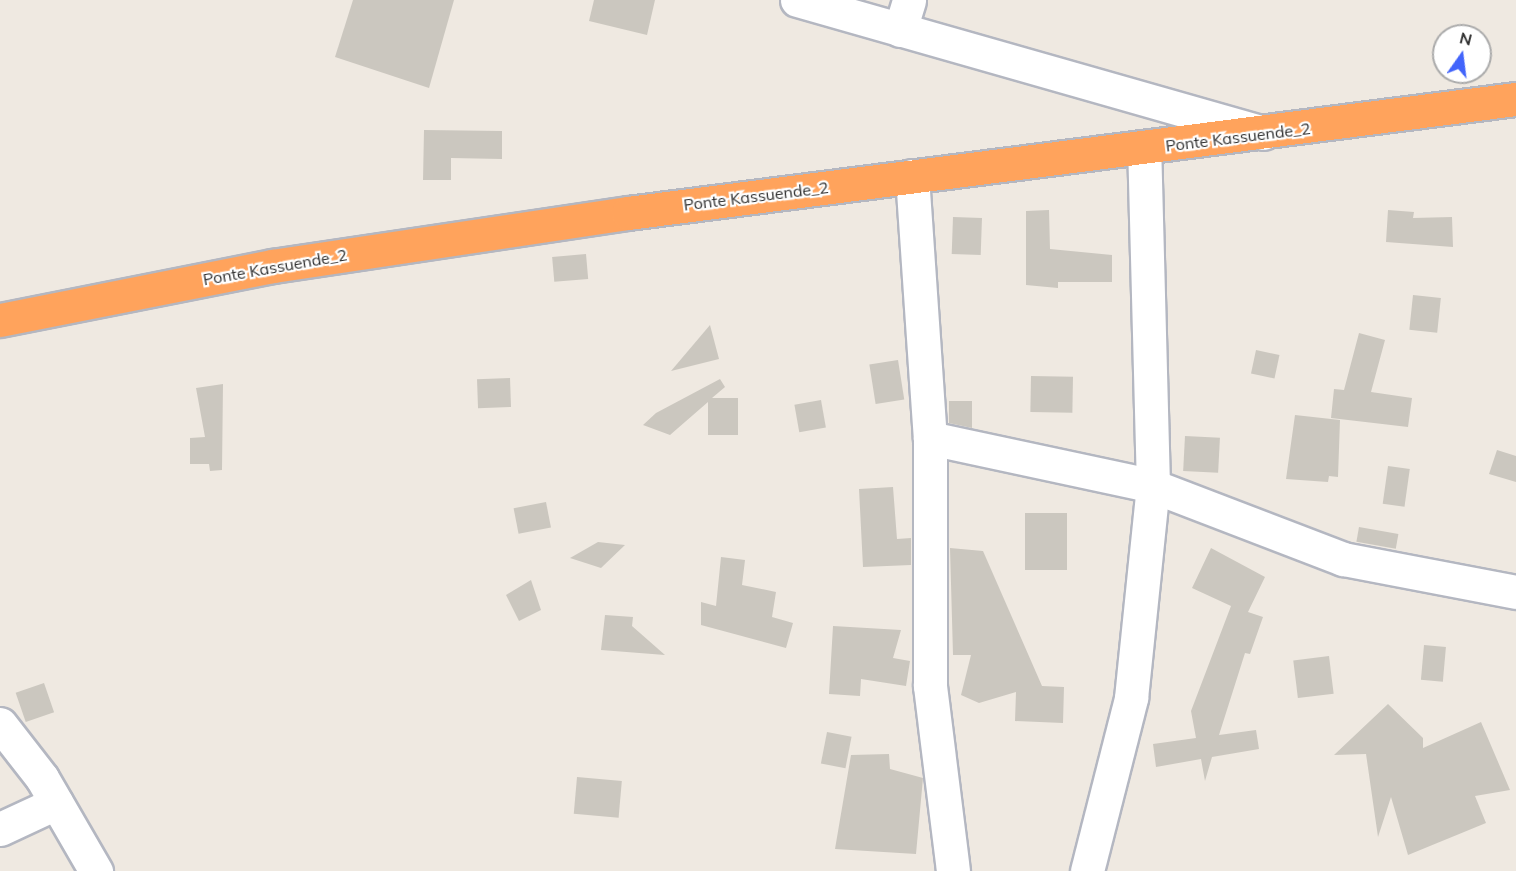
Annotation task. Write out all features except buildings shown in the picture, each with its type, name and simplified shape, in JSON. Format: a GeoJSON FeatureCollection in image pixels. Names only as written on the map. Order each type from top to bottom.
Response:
{"type":"FeatureCollection","features":[{"type":"Feature","properties":{"kind":"highway","name":"Ponte Kassuende_2"},"geometry":{"type":"LineString","coordinates":[[0,320],[273,266],[912,176],[1268,134],[1516,99]]}},
{"type":"Feature","properties":{"kind":"street"},"geometry":{"type":"LineString","coordinates":[[797,0],[904,15],[1268,134]]}},
{"type":"Feature","properties":{"kind":"street"},"geometry":{"type":"LineString","coordinates":[[1087,871],[1131,698],[1153,486],[1144,149]]}},
{"type":"Feature","properties":{"kind":"street"},"geometry":{"type":"LineString","coordinates":[[912,176],[930,438],[930,686],[953,871]]}},
{"type":"Feature","properties":{"kind":"street"},"geometry":{"type":"LineString","coordinates":[[930,438],[1153,486],[1343,559],[1516,592]]}},
{"type":"Feature","properties":{"kind":"street"},"geometry":{"type":"LineString","coordinates":[[0,724],[56,803],[96,871]]}},
{"type":"Feature","properties":{"kind":"street"},"geometry":{"type":"LineString","coordinates":[[0,829],[56,803]]}}]}
